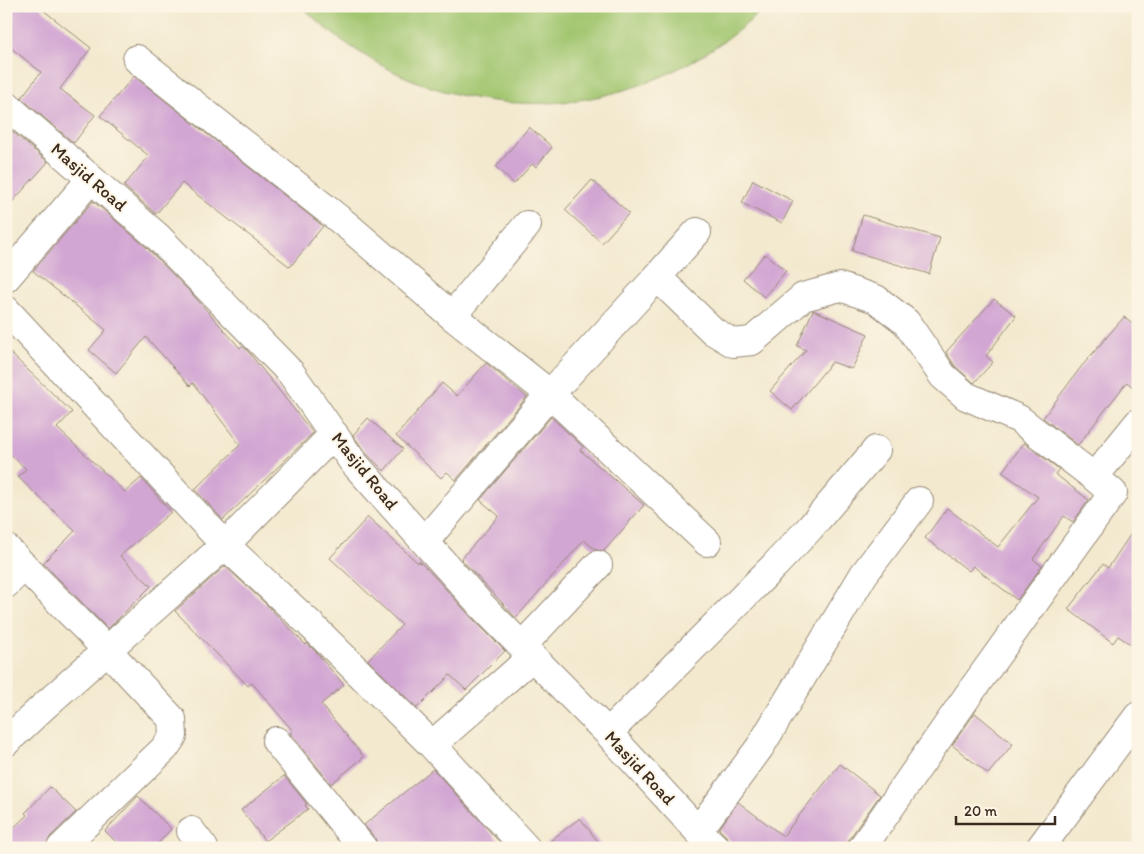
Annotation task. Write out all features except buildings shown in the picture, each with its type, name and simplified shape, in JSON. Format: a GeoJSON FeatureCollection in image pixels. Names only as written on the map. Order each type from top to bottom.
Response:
{"type":"FeatureCollection","features":[{"type":"Feature","properties":{"kind":"street"},"geometry":{"type":"LineString","coordinates":[[137,59],[349,227],[452,316],[550,394],[708,542]]}},
{"type":"Feature","properties":{"kind":"street","name":"Masjid Road"},"geometry":{"type":"LineString","coordinates":[[6,105],[157,236],[291,373],[353,462],[483,607],[608,733],[707,839]]}},
{"type":"Feature","properties":{"kind":"street"},"geometry":{"type":"LineString","coordinates":[[6,278],[91,179]]}},
{"type":"Feature","properties":{"kind":"street"},"geometry":{"type":"LineString","coordinates":[[452,316],[527,225]]}},
{"type":"Feature","properties":{"kind":"street"},"geometry":{"type":"LineString","coordinates":[[424,541],[550,394],[697,232]]}},
{"type":"Feature","properties":{"kind":"street"},"geometry":{"type":"LineString","coordinates":[[658,277],[713,331],[732,343],[752,341],[803,297],[840,287],[876,298],[906,322],[943,376],[966,396],[1019,419],[1113,492],[862,848]]}},
{"type":"Feature","properties":{"kind":"street"},"geometry":{"type":"LineString","coordinates":[[6,310],[225,546],[310,624],[432,745],[526,848]]}},
{"type":"Feature","properties":{"kind":"street"},"geometry":{"type":"LineString","coordinates":[[1094,477],[1138,423]]}},
{"type":"Feature","properties":{"kind":"street"},"geometry":{"type":"LineString","coordinates":[[6,742],[225,546],[334,434]]}},
{"type":"Feature","properties":{"kind":"street"},"geometry":{"type":"LineString","coordinates":[[608,733],[810,528],[876,450]]}},
{"type":"Feature","properties":{"kind":"street"},"geometry":{"type":"LineString","coordinates":[[707,839],[864,574],[919,501]]}},
{"type":"Feature","properties":{"kind":"street"},"geometry":{"type":"LineString","coordinates":[[432,745],[527,651],[598,565]]}},
{"type":"Feature","properties":{"kind":"street"},"geometry":{"type":"LineString","coordinates":[[12,566],[107,650],[172,719],[173,736],[165,748],[61,848]]}},
{"type":"Feature","properties":{"kind":"street"},"geometry":{"type":"LineString","coordinates":[[1040,848],[1138,716]]}},
{"type":"Feature","properties":{"kind":"street"},"geometry":{"type":"LineString","coordinates":[[276,741],[363,848]]}},
{"type":"Feature","properties":{"kind":"green space"},"geometry":{"type":"Polygon","coordinates":[[[302,6],[765,6],[748,23],[728,38],[672,72],[627,89],[580,100],[532,103],[484,100],[437,89],[392,71],[336,36],[302,6]]]}}]}
